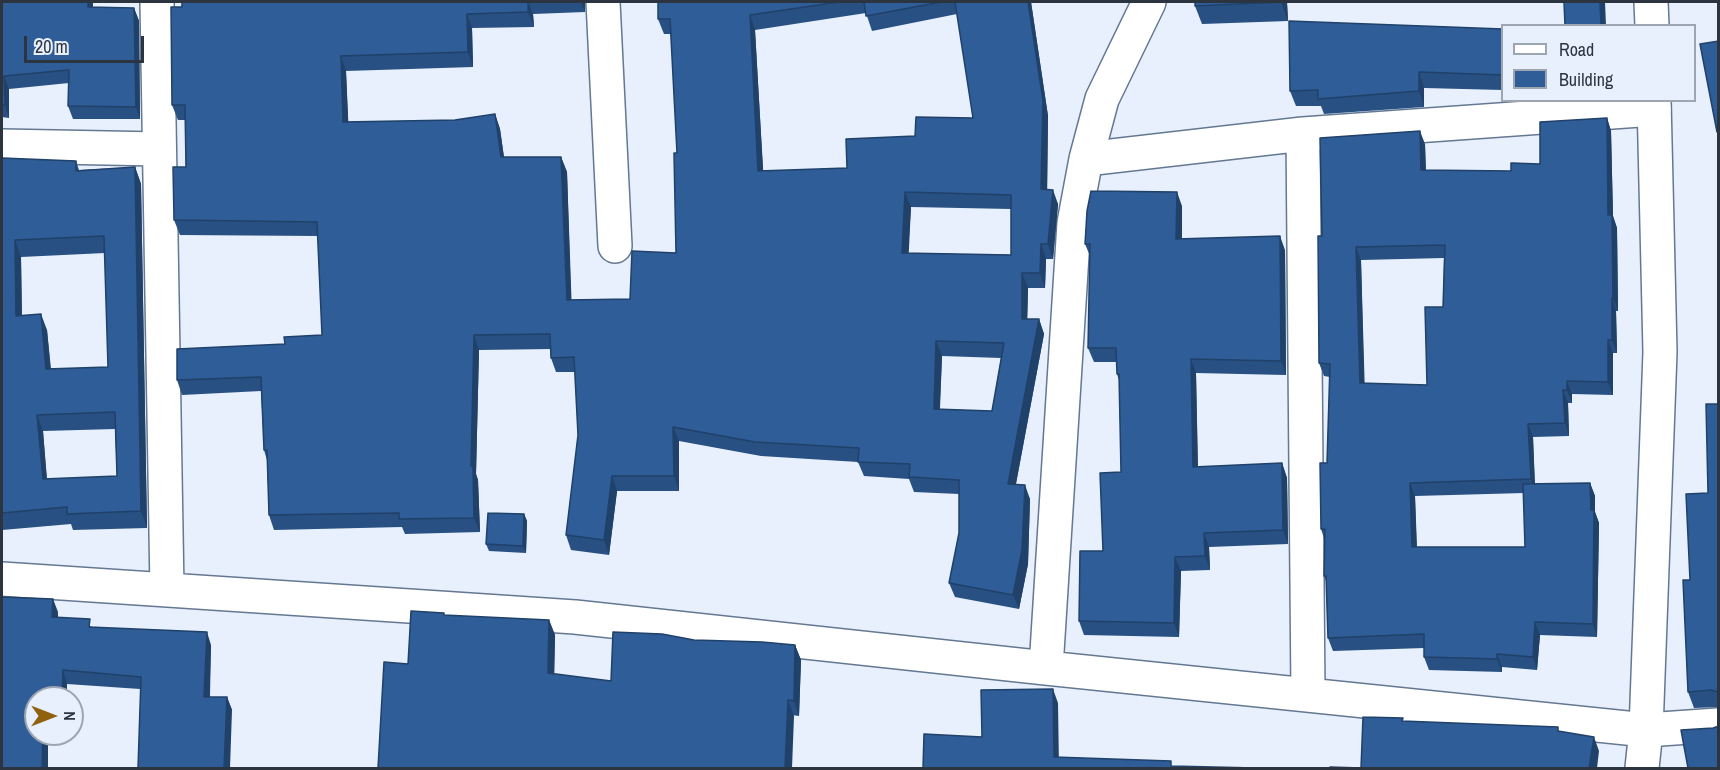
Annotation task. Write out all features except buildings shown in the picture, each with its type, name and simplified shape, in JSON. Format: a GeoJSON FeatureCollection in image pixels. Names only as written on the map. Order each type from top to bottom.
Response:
{"type":"FeatureCollection","features":[{"type":"Feature","properties":{"kind":"street"},"geometry":{"type":"LineString","coordinates":[[157,2],[167,590]]}},
{"type":"Feature","properties":{"kind":"street"},"geometry":{"type":"LineString","coordinates":[[603,2],[615,246]]}},
{"type":"Feature","properties":{"kind":"street"},"geometry":{"type":"LineString","coordinates":[[1047,668],[1074,223],[1086,159],[1102,99],[1149,2]]}},
{"type":"Feature","properties":{"kind":"street"},"geometry":{"type":"LineString","coordinates":[[1651,2],[1652,24]]}},
{"type":"Feature","properties":{"kind":"street"},"geometry":{"type":"LineString","coordinates":[[1086,159],[1303,134],[1654,105],[1660,352],[1646,730],[1642,768]]}},
{"type":"Feature","properties":{"kind":"street"},"geometry":{"type":"LineString","coordinates":[[1303,134],[1308,695]]}},
{"type":"Feature","properties":{"kind":"street"},"geometry":{"type":"LineString","coordinates":[[2,146],[159,149]]}},
{"type":"Feature","properties":{"kind":"street"},"geometry":{"type":"LineString","coordinates":[[2,579],[575,617],[1646,730],[1719,725]]}}]}
